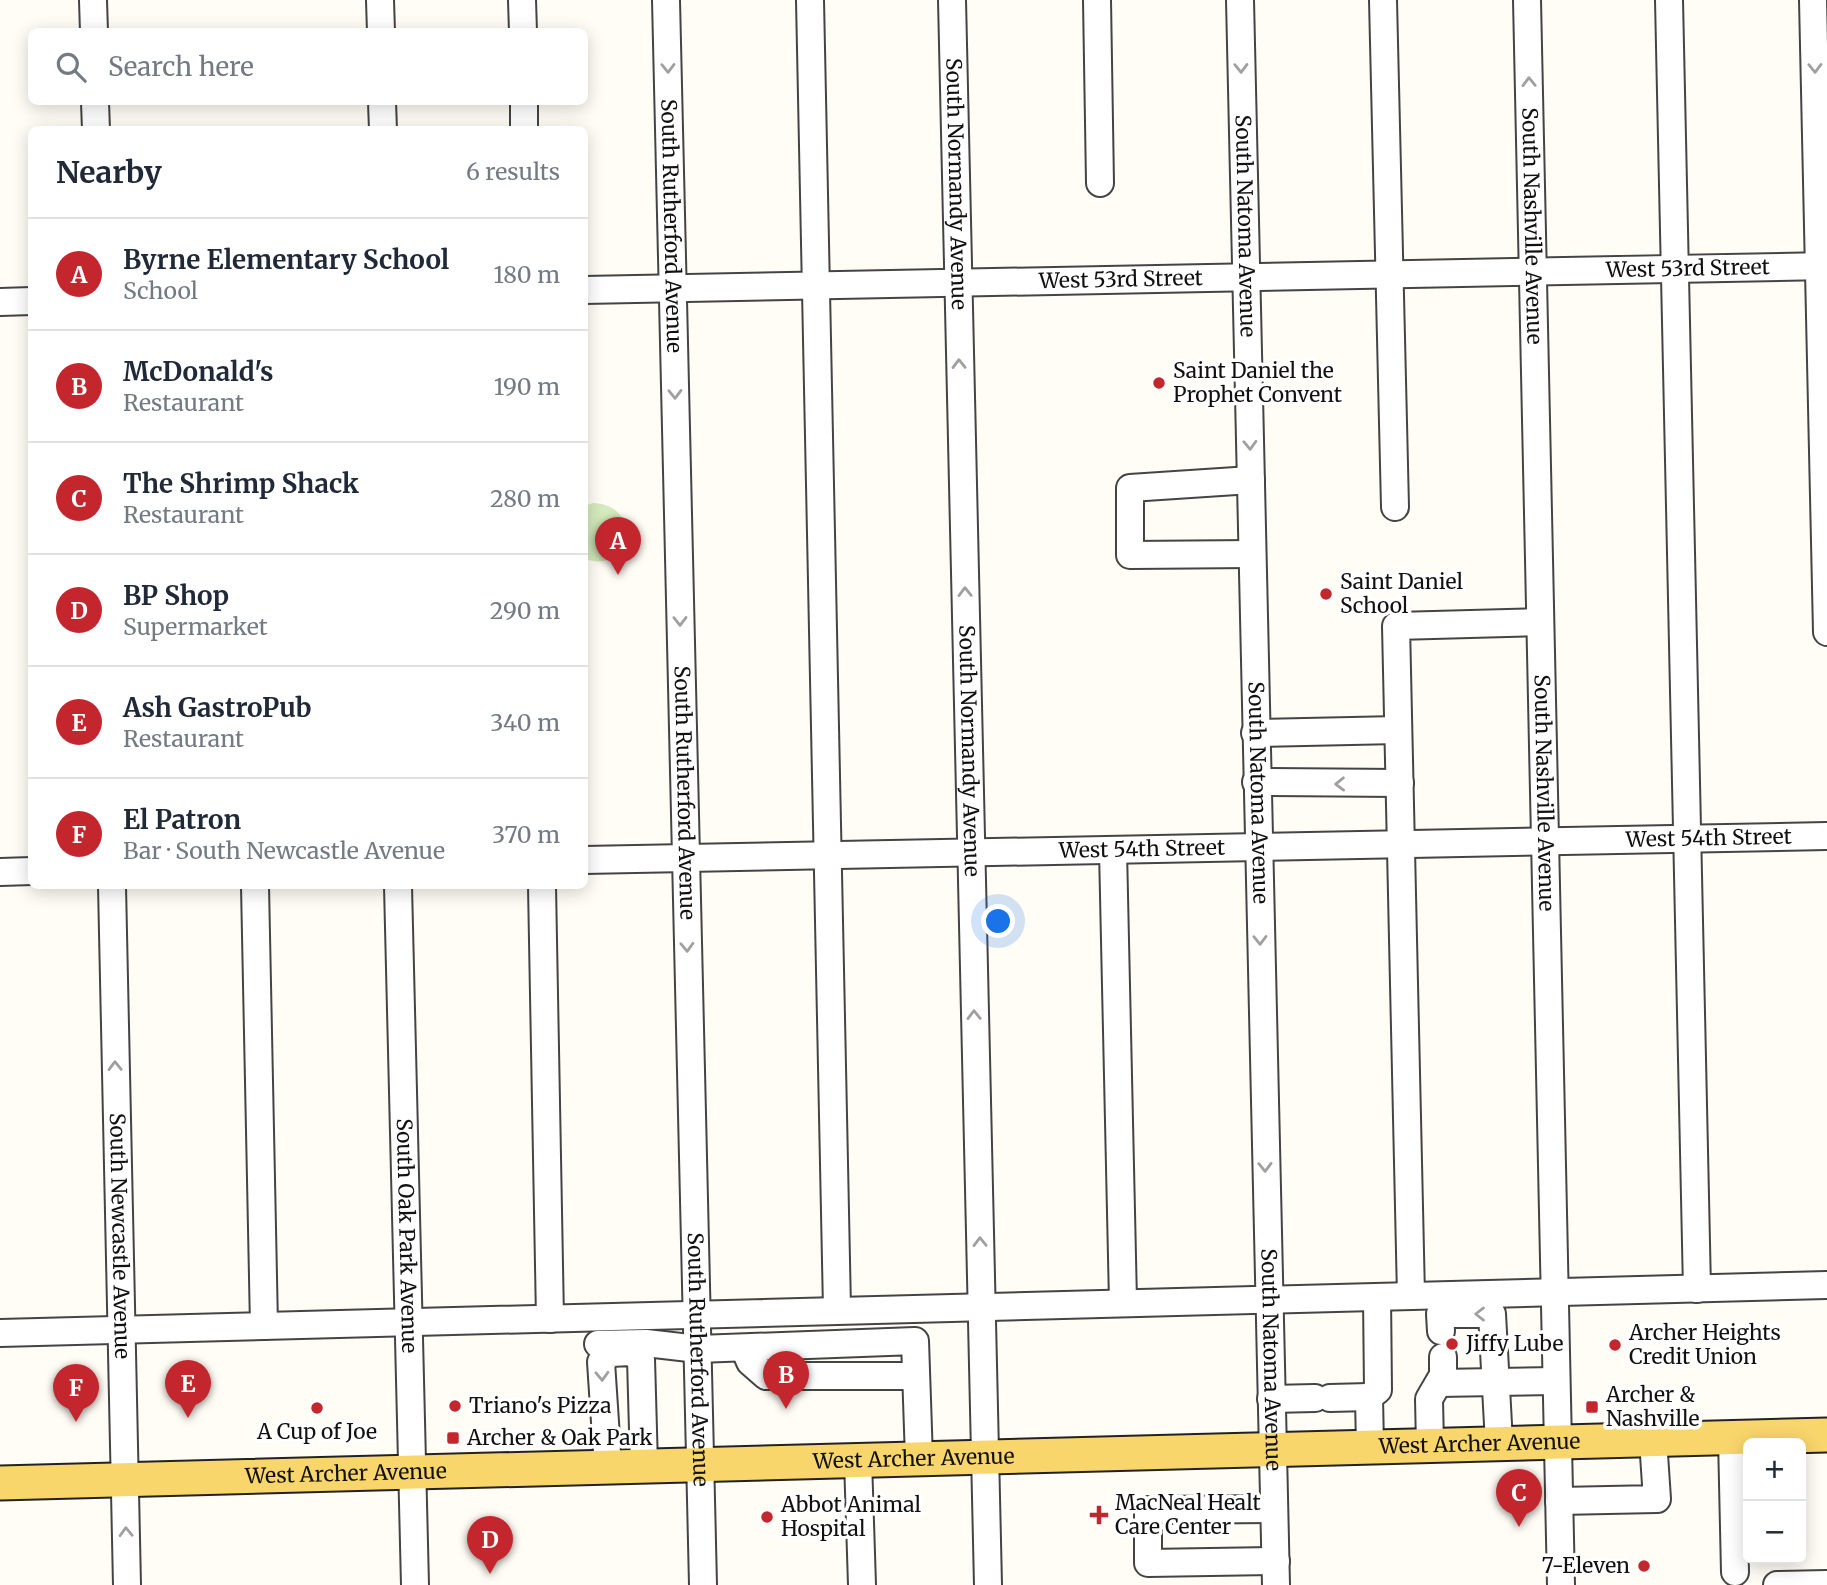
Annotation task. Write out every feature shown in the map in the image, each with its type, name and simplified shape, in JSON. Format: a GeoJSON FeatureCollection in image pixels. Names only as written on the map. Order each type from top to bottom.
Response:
{"type":"FeatureCollection","features":[{"type":"Feature","properties":{"kind":"main road","name":"West Archer Avenue"},"geometry":{"type":"LineString","coordinates":[[0,1483],[1827,1436]]}},
{"type":"Feature","properties":{"kind":"street"},"geometry":{"type":"LineString","coordinates":[[93,0],[94,28]]}},
{"type":"Feature","properties":{"kind":"street"},"geometry":{"type":"LineString","coordinates":[[380,0],[381,28]]}},
{"type":"Feature","properties":{"kind":"street"},"geometry":{"type":"LineString","coordinates":[[522,0],[523,28]]}},
{"type":"Feature","properties":{"kind":"street","name":"South Rutherford Avenue"},"geometry":{"type":"LineString","coordinates":[[666,0],[703,1585]]}},
{"type":"Feature","properties":{"kind":"street"},"geometry":{"type":"LineString","coordinates":[[810,0],[838,1309]]}},
{"type":"Feature","properties":{"kind":"street","name":"South Normandy Avenue"},"geometry":{"type":"LineString","coordinates":[[952,0],[988,1585]]}},
{"type":"Feature","properties":{"kind":"street"},"geometry":{"type":"LineString","coordinates":[[1097,0],[1100,183]]}},
{"type":"Feature","properties":{"kind":"street","name":"South Natoma Avenue"},"geometry":{"type":"LineString","coordinates":[[1240,0],[1276,1573]]}},
{"type":"Feature","properties":{"kind":"street"},"geometry":{"type":"LineString","coordinates":[[1383,0],[1395,508]]}},
{"type":"Feature","properties":{"kind":"street","name":"South Nashville Avenue"},"geometry":{"type":"LineString","coordinates":[[1527,0],[1561,1585]]}},
{"type":"Feature","properties":{"kind":"street"},"geometry":{"type":"LineString","coordinates":[[1669,0],[1696,1289]]}},
{"type":"Feature","properties":{"kind":"street"},"geometry":{"type":"LineString","coordinates":[[1813,0],[1822,266],[1827,632]]}},
{"type":"Feature","properties":{"kind":"street"},"geometry":{"type":"LineString","coordinates":[[95,105],[96,126]]}},
{"type":"Feature","properties":{"kind":"street"},"geometry":{"type":"LineString","coordinates":[[382,105],[383,126]]}},
{"type":"Feature","properties":{"kind":"street"},"geometry":{"type":"LineString","coordinates":[[524,105],[524,126]]}},
{"type":"Feature","properties":{"kind":"street","name":"West 53rd Street"},"geometry":{"type":"LineString","coordinates":[[588,290],[1822,266]]}},
{"type":"Feature","properties":{"kind":"street"},"geometry":{"type":"LineString","coordinates":[[0,302],[28,301]]}},
{"type":"Feature","properties":{"kind":"street"},"geometry":{"type":"LineString","coordinates":[[1251,480],[1130,488],[1130,555],[1252,554]]}},
{"type":"Feature","properties":{"kind":"street"},"geometry":{"type":"LineString","coordinates":[[1411,1296],[1396,626],[1540,622]]}},
{"type":"Feature","properties":{"kind":"street"},"geometry":{"type":"LineString","coordinates":[[1255,733],[1398,730]]}},
{"type":"Feature","properties":{"kind":"street"},"geometry":{"type":"LineString","coordinates":[[1256,782],[1400,783]]}},
{"type":"Feature","properties":{"kind":"street","name":"West 54th Street"},"geometry":{"type":"LineString","coordinates":[[588,860],[1827,836]]}},
{"type":"Feature","properties":{"kind":"street"},"geometry":{"type":"LineString","coordinates":[[1114,850],[1123,1302]]}},
{"type":"Feature","properties":{"kind":"street"},"geometry":{"type":"LineString","coordinates":[[0,872],[28,871]]}},
{"type":"Feature","properties":{"kind":"street","name":"South Newcastle Avenue"},"geometry":{"type":"LineString","coordinates":[[111,889],[127,1585]]}},
{"type":"Feature","properties":{"kind":"street"},"geometry":{"type":"LineString","coordinates":[[255,889],[264,1326]]}},
{"type":"Feature","properties":{"kind":"street","name":"South Oak Park Avenue"},"geometry":{"type":"LineString","coordinates":[[398,889],[415,1585]]}},
{"type":"Feature","properties":{"kind":"street"},"geometry":{"type":"LineString","coordinates":[[542,889],[550,1319]]}},
{"type":"Feature","properties":{"kind":"street"},"geometry":{"type":"LineString","coordinates":[[0,1333],[1827,1285]]}},
{"type":"Feature","properties":{"kind":"street"},"geometry":{"type":"LineString","coordinates":[[1271,1399],[1369,1397],[1378,1390],[1377,1297]]}},
{"type":"Feature","properties":{"kind":"street"},"geometry":{"type":"LineString","coordinates":[[1430,1445],[1429,1399],[1443,1375],[1440,1314],[1492,1314],[1499,1443]]}},
{"type":"Feature","properties":{"kind":"street"},"geometry":{"type":"LineString","coordinates":[[598,1344],[646,1343],[698,1349],[915,1340],[919,1459]]}},
{"type":"Feature","properties":{"kind":"street"},"geometry":{"type":"LineString","coordinates":[[643,1415],[648,1407],[646,1343]]}},
{"type":"Feature","properties":{"kind":"street"},"geometry":{"type":"LineString","coordinates":[[744,1348],[750,1362],[766,1376],[850,1378],[917,1385]]}},
{"type":"Feature","properties":{"kind":"street"},"geometry":{"type":"LineString","coordinates":[[608,1467],[601,1362],[610,1353],[631,1352],[641,1359],[644,1466]]}},
{"type":"Feature","properties":{"kind":"street"},"geometry":{"type":"LineString","coordinates":[[1439,1383],[1556,1381]]}},
{"type":"Feature","properties":{"kind":"street"},"geometry":{"type":"LineString","coordinates":[[1369,1397],[1370,1447]]}},
{"type":"Feature","properties":{"kind":"street"},"geometry":{"type":"LineString","coordinates":[[1732,1438],[1735,1572]]}},
{"type":"Feature","properties":{"kind":"street"},"geometry":{"type":"LineString","coordinates":[[1559,1501],[1657,1499],[1653,1440]]}},
{"type":"Feature","properties":{"kind":"street"},"geometry":{"type":"LineString","coordinates":[[858,1460],[862,1585]]}},
{"type":"Feature","properties":{"kind":"street"},"geometry":{"type":"LineString","coordinates":[[1274,1509],[1148,1510],[1149,1563],[1276,1573]]}},
{"type":"Feature","properties":{"kind":"street"},"geometry":{"type":"LineString","coordinates":[[1777,1585],[1827,1584]]}},
{"type":"Feature","properties":{"kind":"green space"},"geometry":{"type":"Polygon","coordinates":[[[593,503],[609,507],[620,515],[625,526],[625,538],[621,549],[613,557],[600,561],[588,559],[588,505],[593,503]]]}},
{"type":"Feature","properties":{"kind":"place","name":"Saint Daniel the Prophet Convent"},"geometry":{"type":"Point","coordinates":[1159,383]}},
{"type":"Feature","properties":{"kind":"place","name":"Byrne Elementary School"},"geometry":{"type":"Point","coordinates":[618,575]}},
{"type":"Feature","properties":{"kind":"place","name":"Saint Daniel School"},"geometry":{"type":"Point","coordinates":[1326,594]}},
{"type":"Feature","properties":{"kind":"place","name":"Jiffy Lube"},"geometry":{"type":"Point","coordinates":[1452,1344]}},
{"type":"Feature","properties":{"kind":"place","name":"Archer Heights Credit Union"},"geometry":{"type":"Point","coordinates":[1615,1345]}},
{"type":"Feature","properties":{"kind":"place","name":"Triano's Pizza"},"geometry":{"type":"Point","coordinates":[455,1406]}},
{"type":"Feature","properties":{"kind":"place","name":"Archer & Nashville"},"geometry":{"type":"Point","coordinates":[1592,1407]}},
{"type":"Feature","properties":{"kind":"place","name":"A Cup of Joe"},"geometry":{"type":"Point","coordinates":[317,1408]}},
{"type":"Feature","properties":{"kind":"place","name":"McDonald's"},"geometry":{"type":"Point","coordinates":[786,1409]}},
{"type":"Feature","properties":{"kind":"place","name":"Ash GastroPub"},"geometry":{"type":"Point","coordinates":[188,1418]}},
{"type":"Feature","properties":{"kind":"place","name":"El Patron"},"geometry":{"type":"Point","coordinates":[76,1422]}},
{"type":"Feature","properties":{"kind":"place","name":"Archer & Oak Park"},"geometry":{"type":"Point","coordinates":[453,1438]}},
{"type":"Feature","properties":{"kind":"place","name":"MacNeal Healt Care Center"},"geometry":{"type":"Point","coordinates":[1099,1515]}},
{"type":"Feature","properties":{"kind":"place","name":"Abbot Animal Hospital"},"geometry":{"type":"Point","coordinates":[767,1517]}},
{"type":"Feature","properties":{"kind":"place","name":"The Shrimp Shack"},"geometry":{"type":"Point","coordinates":[1519,1527]}},
{"type":"Feature","properties":{"kind":"place","name":"7-Eleven"},"geometry":{"type":"Point","coordinates":[1644,1566]}},
{"type":"Feature","properties":{"kind":"place","name":"BP Shop"},"geometry":{"type":"Point","coordinates":[490,1574]}}]}
